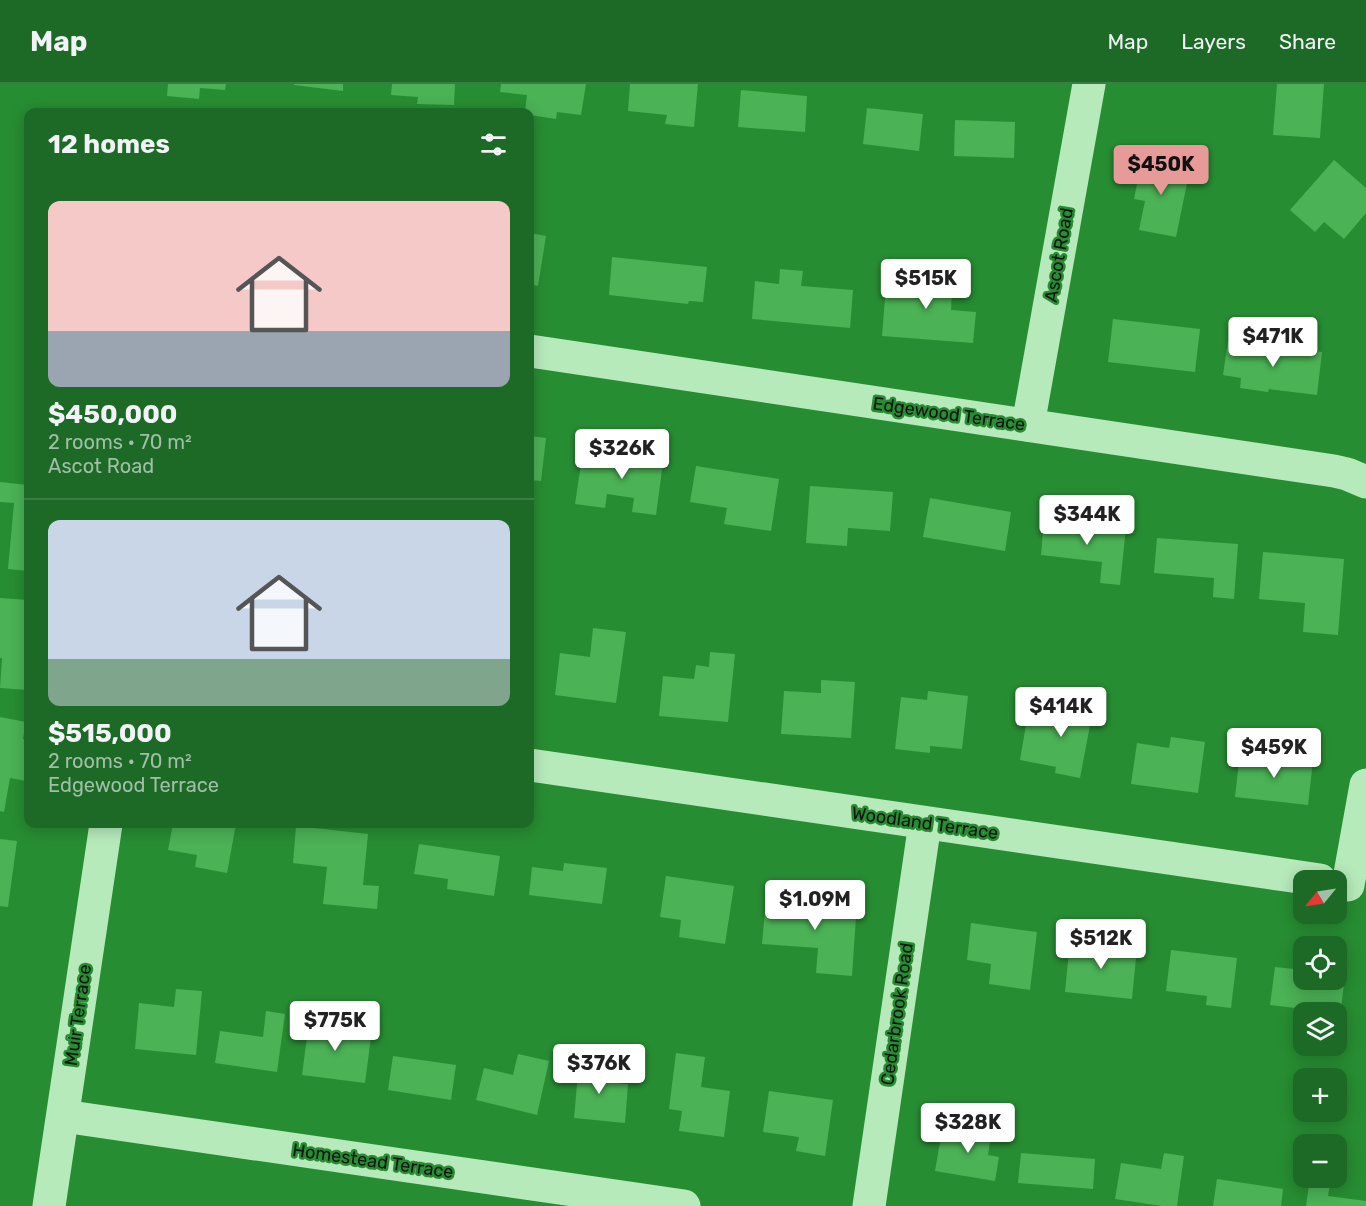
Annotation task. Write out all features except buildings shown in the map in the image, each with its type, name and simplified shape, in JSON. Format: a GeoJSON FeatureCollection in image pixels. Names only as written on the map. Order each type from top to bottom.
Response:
{"type":"FeatureCollection","features":[{"type":"Feature","properties":{"kind":"street","name":"Ascot Road"},"geometry":{"type":"LineString","coordinates":[[1028,425],[1089,84]]}},
{"type":"Feature","properties":{"kind":"street","name":"Edgewood Terrace"},"geometry":{"type":"LineString","coordinates":[[534,352],[1334,471],[1366,482]]}},
{"type":"Feature","properties":{"kind":"street","name":"Woodland Terrace"},"geometry":{"type":"LineString","coordinates":[[534,766],[1293,877]]}},
{"type":"Feature","properties":{"kind":"street"},"geometry":{"type":"LineString","coordinates":[[1346,870],[1366,785]]}},
{"type":"Feature","properties":{"kind":"street","name":"Cedarbrook Road"},"geometry":{"type":"LineString","coordinates":[[869,1206],[925,823]]}},
{"type":"Feature","properties":{"kind":"street","name":"Muir Terrace"},"geometry":{"type":"LineString","coordinates":[[49,1206],[105,828]]}},
{"type":"Feature","properties":{"kind":"street","name":"Homestead Terrace"},"geometry":{"type":"LineString","coordinates":[[63,1116],[684,1206]]}}]}
